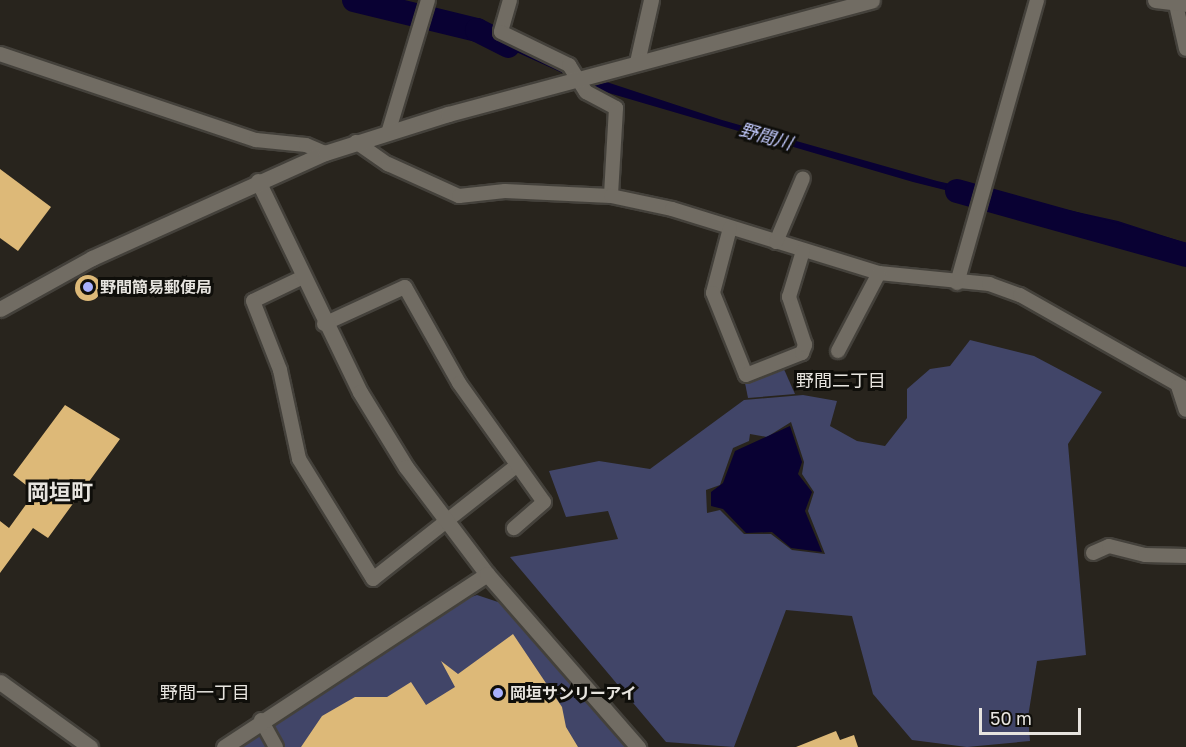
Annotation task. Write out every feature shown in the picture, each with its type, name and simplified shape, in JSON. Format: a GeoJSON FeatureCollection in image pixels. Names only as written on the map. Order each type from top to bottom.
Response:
{"type":"FeatureCollection","features":[{"type":"Feature","properties":{"kind":"street"},"geometry":{"type":"LineString","coordinates":[[389,130],[428,0]]}},
{"type":"Feature","properties":{"kind":"street"},"geometry":{"type":"LineString","coordinates":[[510,0],[501,32],[569,65],[574,81],[616,108],[611,196]]}},
{"type":"Feature","properties":{"kind":"street"},"geometry":{"type":"LineString","coordinates":[[637,62],[651,0]]}},
{"type":"Feature","properties":{"kind":"street"},"geometry":{"type":"LineString","coordinates":[[0,309],[82,262],[324,153],[389,130],[872,0]]}},
{"type":"Feature","properties":{"kind":"street"},"geometry":{"type":"LineString","coordinates":[[957,283],[1037,0]]}},
{"type":"Feature","properties":{"kind":"street"},"geometry":{"type":"LineString","coordinates":[[1155,0],[1179,2],[1186,49]]}},
{"type":"Feature","properties":{"kind":"street"},"geometry":{"type":"LineString","coordinates":[[0,54],[256,140],[306,145],[324,153]]}},
{"type":"Feature","properties":{"kind":"street"},"geometry":{"type":"LineString","coordinates":[[356,142],[388,164],[459,196],[505,191],[611,196],[730,228],[879,273],[957,283],[989,284],[1020,295],[1182,387],[1186,410]]}},
{"type":"Feature","properties":{"kind":"street"},"geometry":{"type":"LineString","coordinates":[[776,242],[802,178]]}},
{"type":"Feature","properties":{"kind":"street"},"geometry":{"type":"LineString","coordinates":[[258,181],[301,278],[360,392],[447,523],[487,574],[638,747]]}},
{"type":"Feature","properties":{"kind":"street"},"geometry":{"type":"LineString","coordinates":[[730,228],[713,293],[746,375],[802,353],[805,345],[789,297],[802,251]]}},
{"type":"Feature","properties":{"kind":"street"},"geometry":{"type":"LineString","coordinates":[[838,351],[879,273]]}},
{"type":"Feature","properties":{"kind":"street"},"geometry":{"type":"LineString","coordinates":[[301,278],[254,301],[280,370],[299,459],[373,579],[447,523],[516,466]]}},
{"type":"Feature","properties":{"kind":"street"},"geometry":{"type":"LineString","coordinates":[[324,324],[405,287],[459,383],[516,466],[544,502],[514,528]]}},
{"type":"Feature","properties":{"kind":"street"},"geometry":{"type":"LineString","coordinates":[[1093,552],[1110,546],[1144,555],[1186,556]]}},
{"type":"Feature","properties":{"kind":"street"},"geometry":{"type":"LineString","coordinates":[[225,747],[261,720],[487,574]]}},
{"type":"Feature","properties":{"kind":"street"},"geometry":{"type":"LineString","coordinates":[[0,682],[90,747]]}},
{"type":"Feature","properties":{"kind":"street"},"geometry":{"type":"LineString","coordinates":[[261,720],[276,747]]}},
{"type":"Feature","properties":{"kind":"shaded area"},"geometry":{"type":"Polygon","coordinates":[[[970,340],[1034,356],[1102,392],[1068,444],[1086,655],[1037,661],[1028,717],[1030,741],[967,747],[912,740],[873,694],[852,616],[786,610],[734,747],[666,742],[510,557],[618,539],[608,511],[566,517],[549,471],[599,461],[650,469],[744,400],[803,395],[837,401],[830,426],[857,441],[885,446],[907,418],[907,389],[930,369],[950,366],[970,340]],[[791,422],[767,437],[750,434],[749,441],[733,448],[720,485],[706,490],[707,513],[720,510],[744,534],[771,534],[792,550],[825,554],[808,511],[814,492],[802,474],[804,462],[791,422]]]}},
{"type":"Feature","properties":{"kind":"shaded area"},"geometry":{"type":"Polygon","coordinates":[[[783,367],[795,394],[748,398],[745,383],[783,367]]]}},
{"type":"Feature","properties":{"kind":"shaded area"},"geometry":{"type":"Polygon","coordinates":[[[477,595],[504,604],[628,747],[237,747],[459,601],[477,595]]]}},
{"type":"Feature","properties":{"kind":"water","name":"野間川"},"geometry":{"type":"Polygon","coordinates":[[[364,0],[383,0],[463,24],[561,67],[722,120],[937,181],[1118,221],[1186,243],[1186,250],[913,182],[602,91],[490,40],[364,0]]]}},
{"type":"Feature","properties":{"kind":"water"},"geometry":{"type":"Polygon","coordinates":[[[790,426],[802,462],[798,474],[812,492],[805,511],[822,552],[791,548],[772,532],[746,533],[723,509],[711,506],[711,492],[723,483],[735,451],[790,426]]]}},
{"type":"Feature","properties":{"kind":"building"},"geometry":{"type":"Polygon","coordinates":[[[0,169],[51,207],[18,251],[0,238],[0,169]]]}},
{"type":"Feature","properties":{"kind":"building","name":"野間簡易郵便局"},"geometry":{"type":"Polygon","coordinates":[[[88,275],[97,279],[101,288],[97,297],[88,301],[79,297],[75,288],[79,279],[88,275]]]}},
{"type":"Feature","properties":{"kind":"building"},"geometry":{"type":"Polygon","coordinates":[[[65,405],[120,439],[48,538],[33,528],[0,573],[0,521],[9,528],[35,492],[13,475],[65,405]]]}},
{"type":"Feature","properties":{"kind":"building"},"geometry":{"type":"Polygon","coordinates":[[[513,634],[562,707],[566,727],[578,747],[301,747],[322,716],[355,697],[387,697],[411,682],[426,705],[455,687],[441,661],[458,674],[513,634]]]}},
{"type":"Feature","properties":{"kind":"building"},"geometry":{"type":"Polygon","coordinates":[[[836,731],[840,740],[854,735],[858,747],[796,747],[836,731]]]}},
{"type":"Feature","properties":{"kind":"waterway","name":"野間川"},"geometry":{"type":"LineString","coordinates":[[354,0],[477,30],[508,46]]}},
{"type":"Feature","properties":{"kind":"waterway","name":"野間川"},"geometry":{"type":"LineString","coordinates":[[957,191],[1186,255]]}},
{"type":"Feature","properties":{"kind":"place","name":"野間簡易郵便局"},"geometry":{"type":"Point","coordinates":[88,287]}},
{"type":"Feature","properties":{"kind":"place","name":"岡垣サンリーアイ"},"geometry":{"type":"Point","coordinates":[498,693]}},
{"type":"Feature","properties":{"kind":"district","name":"野間二丁目"},"geometry":{"type":"Point","coordinates":[841,380]}},
{"type":"Feature","properties":{"kind":"district","name":"岡垣町"},"geometry":{"type":"Point","coordinates":[60,492]}},
{"type":"Feature","properties":{"kind":"district","name":"野間一丁目"},"geometry":{"type":"Point","coordinates":[205,692]}}]}
